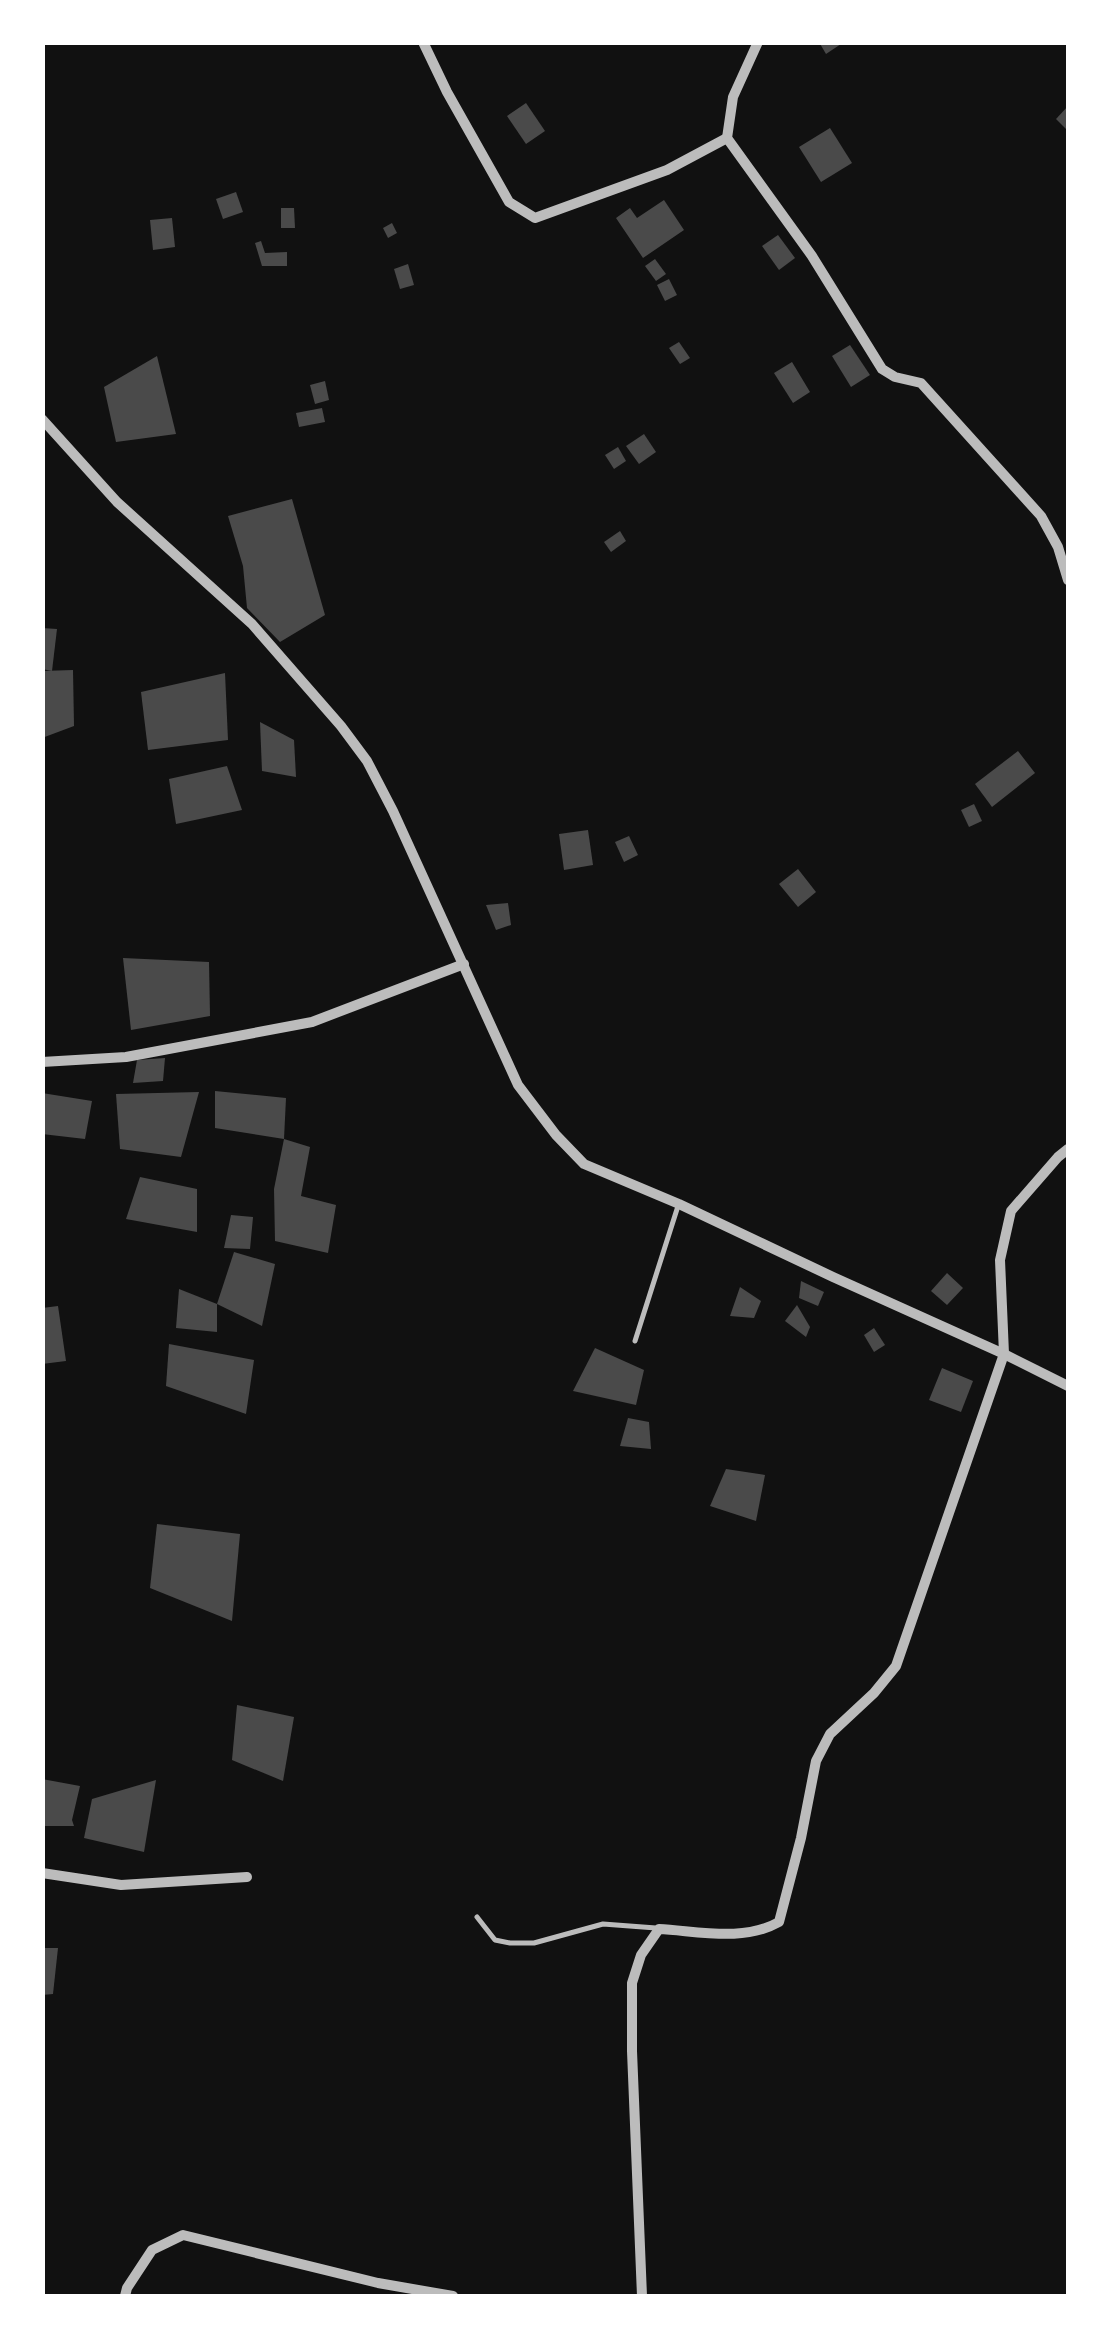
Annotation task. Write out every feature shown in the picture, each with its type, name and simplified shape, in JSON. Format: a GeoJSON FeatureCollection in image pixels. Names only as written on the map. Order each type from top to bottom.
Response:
{"type":"FeatureCollection","features":[{"type":"Feature","properties":{"kind":"street"},"geometry":{"type":"LineString","coordinates":[[423,42],[509,202],[535,218],[667,170],[726,138]]}},
{"type":"Feature","properties":{"kind":"street"},"geometry":{"type":"LineString","coordinates":[[758,42],[733,97],[726,138],[812,256],[882,369],[895,377],[921,383],[1041,516],[1058,547],[1068,580]]}},
{"type":"Feature","properties":{"kind":"street"},"geometry":{"type":"LineString","coordinates":[[44,425],[116,502],[252,624],[341,726],[393,811],[518,1085],[556,1136],[584,1164],[679,1204],[1068,1386]]}},
{"type":"Feature","properties":{"kind":"street"},"geometry":{"type":"LineString","coordinates":[[42,1062],[126,1057],[312,1022],[464,964]]}},
{"type":"Feature","properties":{"kind":"street"},"geometry":{"type":"LineString","coordinates":[[642,2296],[632,2069],[632,1983],[641,1954],[659,1929],[742,1934],[779,1922],[802,1838],[816,1761],[830,1734],[874,1694],[896,1666],[1004,1354],[1000,1260],[1012,1211],[1068,1149]]}},
{"type":"Feature","properties":{"kind":"street"},"geometry":{"type":"LineString","coordinates":[[42,1872],[121,1885],[247,1877]]}},
{"type":"Feature","properties":{"kind":"street"},"geometry":{"type":"LineString","coordinates":[[125,2296],[152,2250],[183,2235],[378,2283],[453,2296]]}},
{"type":"Feature","properties":{"kind":"lane"},"geometry":{"type":"LineString","coordinates":[[635,1341],[679,1204]]}},
{"type":"Feature","properties":{"kind":"lane"},"geometry":{"type":"LineString","coordinates":[[477,1917],[495,1940],[510,1944],[534,1943],[603,1924],[659,1929]]}},
{"type":"Feature","properties":{"kind":"building"},"geometry":{"type":"Polygon","coordinates":[[[819,42],[844,42],[826,54],[819,42]]]}},
{"type":"Feature","properties":{"kind":"building"},"geometry":{"type":"Polygon","coordinates":[[[526,103],[545,131],[526,144],[507,116],[526,103]]]}},
{"type":"Feature","properties":{"kind":"building"},"geometry":{"type":"Polygon","coordinates":[[[1068,106],[1068,131],[1056,119],[1068,106]]]}},
{"type":"Feature","properties":{"kind":"building"},"geometry":{"type":"Polygon","coordinates":[[[830,128],[852,163],[821,182],[799,147],[830,128]]]}},
{"type":"Feature","properties":{"kind":"building"},"geometry":{"type":"Polygon","coordinates":[[[236,192],[243,212],[223,219],[216,199],[236,192]]]}},
{"type":"Feature","properties":{"kind":"building"},"geometry":{"type":"Polygon","coordinates":[[[664,200],[684,230],[643,258],[616,218],[630,208],[637,218],[664,200]]]}},
{"type":"Feature","properties":{"kind":"building"},"geometry":{"type":"Polygon","coordinates":[[[281,208],[294,208],[295,228],[281,228],[281,208]]]}},
{"type":"Feature","properties":{"kind":"building"},"geometry":{"type":"Polygon","coordinates":[[[172,218],[175,247],[153,250],[150,220],[172,218]]]}},
{"type":"Feature","properties":{"kind":"building"},"geometry":{"type":"Polygon","coordinates":[[[392,223],[397,233],[388,238],[383,228],[392,223]]]}},
{"type":"Feature","properties":{"kind":"building"},"geometry":{"type":"Polygon","coordinates":[[[778,235],[795,258],[779,270],[762,246],[778,235]]]}},
{"type":"Feature","properties":{"kind":"building"},"geometry":{"type":"Polygon","coordinates":[[[261,241],[265,253],[287,252],[287,266],[262,266],[255,243],[261,241]]]}},
{"type":"Feature","properties":{"kind":"building"},"geometry":{"type":"Polygon","coordinates":[[[655,259],[666,274],[656,281],[645,266],[655,259]]]}},
{"type":"Feature","properties":{"kind":"building"},"geometry":{"type":"Polygon","coordinates":[[[408,264],[414,285],[400,289],[394,269],[408,264]]]}},
{"type":"Feature","properties":{"kind":"building"},"geometry":{"type":"Polygon","coordinates":[[[669,279],[677,295],[665,301],[657,285],[669,279]]]}},
{"type":"Feature","properties":{"kind":"building"},"geometry":{"type":"Polygon","coordinates":[[[679,342],[690,358],[680,364],[669,348],[679,342]]]}},
{"type":"Feature","properties":{"kind":"building"},"geometry":{"type":"Polygon","coordinates":[[[850,345],[870,375],[851,387],[832,356],[850,345]]]}},
{"type":"Feature","properties":{"kind":"building"},"geometry":{"type":"Polygon","coordinates":[[[157,356],[176,434],[116,442],[104,387],[157,356]]]}},
{"type":"Feature","properties":{"kind":"building"},"geometry":{"type":"Polygon","coordinates":[[[792,362],[810,392],[793,403],[774,373],[792,362]]]}},
{"type":"Feature","properties":{"kind":"building"},"geometry":{"type":"Polygon","coordinates":[[[325,381],[329,400],[315,404],[310,385],[325,381]]]}},
{"type":"Feature","properties":{"kind":"building"},"geometry":{"type":"Polygon","coordinates":[[[322,408],[325,422],[299,427],[296,413],[322,408]]]}},
{"type":"Feature","properties":{"kind":"building"},"geometry":{"type":"Polygon","coordinates":[[[644,434],[656,452],[639,464],[626,446],[644,434]]]}},
{"type":"Feature","properties":{"kind":"building"},"geometry":{"type":"Polygon","coordinates":[[[618,447],[626,461],[614,469],[605,455],[618,447]]]}},
{"type":"Feature","properties":{"kind":"building"},"geometry":{"type":"Polygon","coordinates":[[[292,499],[325,615],[280,642],[247,608],[243,566],[228,516],[292,499]]]}},
{"type":"Feature","properties":{"kind":"building"},"geometry":{"type":"Polygon","coordinates":[[[620,531],[626,541],[611,552],[604,542],[620,531]]]}},
{"type":"Feature","properties":{"kind":"building"},"geometry":{"type":"Polygon","coordinates":[[[42,628],[57,629],[52,671],[42,669],[42,628]]]}},
{"type":"Feature","properties":{"kind":"building"},"geometry":{"type":"Polygon","coordinates":[[[73,670],[74,726],[42,738],[42,671],[73,670]]]}},
{"type":"Feature","properties":{"kind":"building"},"geometry":{"type":"Polygon","coordinates":[[[225,673],[228,740],[148,750],[141,692],[225,673]]]}},
{"type":"Feature","properties":{"kind":"building"},"geometry":{"type":"Polygon","coordinates":[[[260,722],[294,740],[296,777],[262,771],[260,722]]]}},
{"type":"Feature","properties":{"kind":"building"},"geometry":{"type":"Polygon","coordinates":[[[1018,751],[1035,773],[992,807],[975,784],[1018,751]]]}},
{"type":"Feature","properties":{"kind":"building"},"geometry":{"type":"Polygon","coordinates":[[[227,766],[242,810],[176,824],[169,779],[227,766]]]}},
{"type":"Feature","properties":{"kind":"building"},"geometry":{"type":"Polygon","coordinates":[[[974,804],[982,821],[969,827],[961,810],[974,804]]]}},
{"type":"Feature","properties":{"kind":"building"},"geometry":{"type":"Polygon","coordinates":[[[588,830],[593,865],[564,870],[559,834],[588,830]]]}},
{"type":"Feature","properties":{"kind":"building"},"geometry":{"type":"Polygon","coordinates":[[[629,836],[638,855],[624,862],[615,842],[629,836]]]}},
{"type":"Feature","properties":{"kind":"building"},"geometry":{"type":"Polygon","coordinates":[[[798,869],[816,892],[798,907],[779,884],[798,869]]]}},
{"type":"Feature","properties":{"kind":"building"},"geometry":{"type":"Polygon","coordinates":[[[508,903],[511,925],[496,930],[486,905],[508,903]]]}},
{"type":"Feature","properties":{"kind":"building"},"geometry":{"type":"Polygon","coordinates":[[[123,958],[209,962],[210,1016],[131,1030],[123,958]]]}},
{"type":"Feature","properties":{"kind":"building"},"geometry":{"type":"Polygon","coordinates":[[[165,1058],[163,1081],[133,1083],[137,1060],[165,1058]]]}},
{"type":"Feature","properties":{"kind":"building"},"geometry":{"type":"Polygon","coordinates":[[[215,1091],[286,1098],[284,1139],[215,1128],[215,1091]]]}},
{"type":"Feature","properties":{"kind":"building"},"geometry":{"type":"Polygon","coordinates":[[[199,1092],[181,1157],[120,1149],[116,1094],[199,1092]]]}},
{"type":"Feature","properties":{"kind":"building"},"geometry":{"type":"Polygon","coordinates":[[[42,1093],[92,1101],[85,1139],[42,1134],[42,1093]]]}},
{"type":"Feature","properties":{"kind":"building"},"geometry":{"type":"Polygon","coordinates":[[[284,1139],[310,1147],[301,1196],[336,1205],[328,1253],[275,1241],[274,1189],[284,1139]]]}},
{"type":"Feature","properties":{"kind":"building"},"geometry":{"type":"Polygon","coordinates":[[[140,1177],[197,1189],[197,1232],[126,1219],[140,1177]]]}},
{"type":"Feature","properties":{"kind":"building"},"geometry":{"type":"Polygon","coordinates":[[[231,1215],[253,1217],[250,1249],[224,1248],[231,1215]]]}},
{"type":"Feature","properties":{"kind":"building"},"geometry":{"type":"Polygon","coordinates":[[[234,1252],[275,1264],[262,1326],[217,1304],[234,1252]]]}},
{"type":"Feature","properties":{"kind":"building"},"geometry":{"type":"Polygon","coordinates":[[[947,1273],[963,1288],[947,1305],[931,1291],[947,1273]]]}},
{"type":"Feature","properties":{"kind":"building"},"geometry":{"type":"Polygon","coordinates":[[[801,1281],[824,1292],[818,1306],[799,1298],[801,1281]]]}},
{"type":"Feature","properties":{"kind":"building"},"geometry":{"type":"Polygon","coordinates":[[[740,1287],[761,1301],[754,1318],[730,1316],[740,1287]]]}},
{"type":"Feature","properties":{"kind":"building"},"geometry":{"type":"Polygon","coordinates":[[[179,1289],[217,1304],[217,1332],[176,1328],[179,1289]]]}},
{"type":"Feature","properties":{"kind":"building"},"geometry":{"type":"Polygon","coordinates":[[[797,1305],[810,1327],[806,1337],[785,1321],[797,1305]]]}},
{"type":"Feature","properties":{"kind":"building"},"geometry":{"type":"Polygon","coordinates":[[[58,1306],[66,1361],[42,1364],[42,1308],[58,1306]]]}},
{"type":"Feature","properties":{"kind":"building"},"geometry":{"type":"Polygon","coordinates":[[[874,1328],[885,1345],[874,1352],[864,1335],[874,1328]]]}},
{"type":"Feature","properties":{"kind":"building"},"geometry":{"type":"Polygon","coordinates":[[[169,1344],[254,1360],[246,1414],[166,1386],[169,1344]]]}},
{"type":"Feature","properties":{"kind":"building"},"geometry":{"type":"Polygon","coordinates":[[[595,1348],[644,1370],[636,1405],[573,1391],[595,1348]]]}},
{"type":"Feature","properties":{"kind":"building"},"geometry":{"type":"Polygon","coordinates":[[[942,1368],[973,1381],[961,1412],[929,1400],[942,1368]]]}},
{"type":"Feature","properties":{"kind":"building"},"geometry":{"type":"Polygon","coordinates":[[[628,1418],[649,1422],[651,1449],[620,1446],[628,1418]]]}},
{"type":"Feature","properties":{"kind":"building"},"geometry":{"type":"Polygon","coordinates":[[[726,1469],[765,1475],[756,1521],[710,1506],[726,1469]]]}},
{"type":"Feature","properties":{"kind":"building"},"geometry":{"type":"Polygon","coordinates":[[[157,1524],[240,1534],[232,1621],[150,1588],[157,1524]]]}},
{"type":"Feature","properties":{"kind":"building"},"geometry":{"type":"Polygon","coordinates":[[[237,1705],[294,1717],[283,1781],[232,1760],[237,1705]]]}},
{"type":"Feature","properties":{"kind":"building"},"geometry":{"type":"Polygon","coordinates":[[[42,1779],[80,1786],[74,1826],[42,1826],[42,1779]]]}},
{"type":"Feature","properties":{"kind":"building"},"geometry":{"type":"Polygon","coordinates":[[[156,1780],[144,1852],[84,1838],[92,1799],[156,1780]]]}},
{"type":"Feature","properties":{"kind":"building"},"geometry":{"type":"Polygon","coordinates":[[[42,1948],[58,1948],[53,1994],[42,1995],[42,1948]]]}}]}
